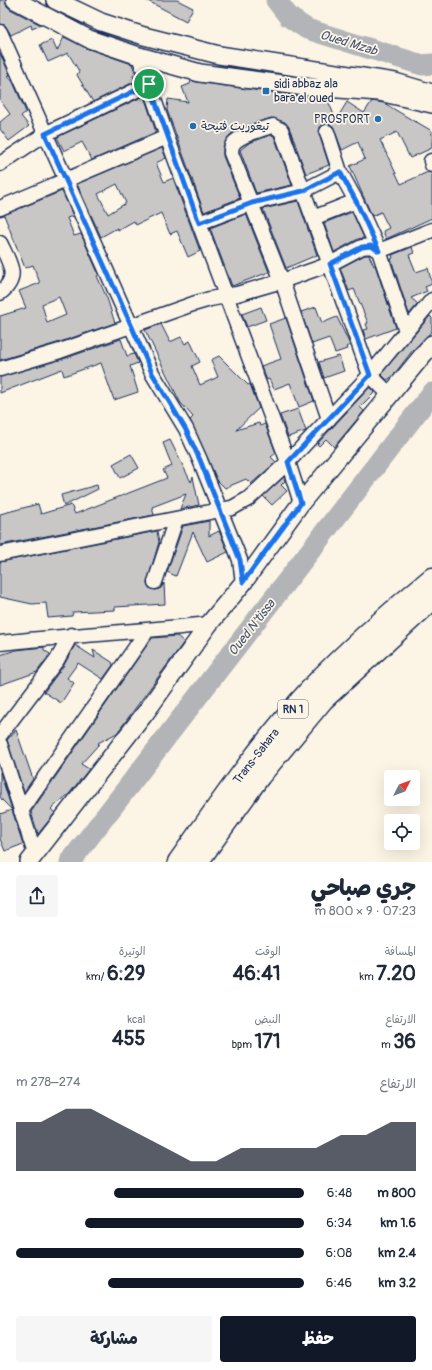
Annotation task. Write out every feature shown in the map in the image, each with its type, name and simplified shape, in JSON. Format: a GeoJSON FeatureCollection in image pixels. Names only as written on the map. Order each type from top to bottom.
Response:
{"type":"FeatureCollection","features":[{"type":"Feature","properties":{"kind":"highway","name":"Trans-Sahara"},"geometry":{"type":"LineString","coordinates":[[178,862],[261,748],[298,703],[316,683],[349,652],[403,602],[432,578]]}},
{"type":"Feature","properties":{"kind":"highway","name":"Trans-Sahara"},"geometry":{"type":"LineString","coordinates":[[198,862],[260,776],[323,700],[432,600]]}},
{"type":"Feature","properties":{"kind":"main road"},"geometry":{"type":"LineString","coordinates":[[15,0],[90,39],[139,56],[200,73],[298,86],[379,92],[432,104]]}},
{"type":"Feature","properties":{"kind":"main road"},"geometry":{"type":"LineString","coordinates":[[55,0],[101,22],[144,36],[219,55],[395,82],[432,93]]}},
{"type":"Feature","properties":{"kind":"main road"},"geometry":{"type":"LineString","coordinates":[[32,858],[146,712],[209,624],[243,582],[301,503],[432,344]]}},
{"type":"Feature","properties":{"kind":"street"},"geometry":{"type":"LineString","coordinates":[[0,32],[152,373],[186,430],[200,460],[240,560],[243,582]]}},
{"type":"Feature","properties":{"kind":"street"},"geometry":{"type":"LineString","coordinates":[[139,56],[167,137],[288,462],[301,503]]}},
{"type":"Feature","properties":{"kind":"street"},"geometry":{"type":"LineString","coordinates":[[0,164],[45,134],[149,84]]}},
{"type":"Feature","properties":{"kind":"street"},"geometry":{"type":"LineString","coordinates":[[329,419],[282,281],[231,153],[233,143],[244,136],[273,126],[281,130],[370,375],[390,395]]}},
{"type":"Feature","properties":{"kind":"street"},"geometry":{"type":"LineString","coordinates":[[327,132],[340,172],[356,201],[379,251],[406,331]]}},
{"type":"Feature","properties":{"kind":"street"},"geometry":{"type":"LineString","coordinates":[[0,208],[167,137]]}},
{"type":"Feature","properties":{"kind":"street"},"geometry":{"type":"LineString","coordinates":[[199,223],[252,203],[303,191],[340,172]]}},
{"type":"Feature","properties":{"kind":"street"},"geometry":{"type":"LineString","coordinates":[[313,218],[356,201]]}},
{"type":"Feature","properties":{"kind":"street"},"geometry":{"type":"LineString","coordinates":[[379,251],[432,230]]}},
{"type":"Feature","properties":{"kind":"street"},"geometry":{"type":"LineString","coordinates":[[0,243],[11,266],[12,274],[9,285],[0,293]]}},
{"type":"Feature","properties":{"kind":"street"},"geometry":{"type":"LineString","coordinates":[[0,368],[60,351],[132,327],[193,304],[282,281],[330,264],[362,247],[371,246],[379,251]]}},
{"type":"Feature","properties":{"kind":"street"},"geometry":{"type":"LineString","coordinates":[[0,554],[232,508],[248,499],[288,462],[370,375],[432,300]]}},
{"type":"Feature","properties":{"kind":"street"},"geometry":{"type":"LineString","coordinates":[[155,582],[176,519]]}},
{"type":"Feature","properties":{"kind":"street"},"geometry":{"type":"LineString","coordinates":[[0,643],[71,635],[147,631],[209,624]]}},
{"type":"Feature","properties":{"kind":"street"},"geometry":{"type":"LineString","coordinates":[[21,810],[147,631]]}},
{"type":"Feature","properties":{"kind":"street"},"geometry":{"type":"LineString","coordinates":[[0,735],[57,660],[71,635]]}},
{"type":"Feature","properties":{"kind":"street"},"geometry":{"type":"LineString","coordinates":[[0,744],[21,810],[32,858]]}},
{"type":"Feature","properties":{"kind":"building"},"geometry":{"type":"Polygon","coordinates":[[[0,0],[5,0],[6,5],[10,9],[41,25],[32,29],[31,25],[11,35],[5,25],[0,24],[0,0]]]}},
{"type":"Feature","properties":{"kind":"building"},"geometry":{"type":"Polygon","coordinates":[[[146,0],[177,0],[193,8],[186,21],[146,0]]]}},
{"type":"Feature","properties":{"kind":"building"},"geometry":{"type":"Polygon","coordinates":[[[64,37],[86,48],[132,64],[136,74],[133,76],[136,81],[93,102],[77,75],[79,71],[68,53],[48,62],[40,45],[52,40],[57,51],[64,37]]]}},
{"type":"Feature","properties":{"kind":"building"},"geometry":{"type":"Polygon","coordinates":[[[0,53],[10,75],[8,76],[13,82],[26,112],[21,116],[29,126],[9,141],[0,129],[0,122],[10,114],[0,100],[0,53]]]}},
{"type":"Feature","properties":{"kind":"building"},"geometry":{"type":"Polygon","coordinates":[[[191,81],[297,96],[327,98],[336,120],[347,102],[364,113],[372,101],[384,103],[432,131],[432,148],[410,158],[397,132],[380,140],[401,184],[428,172],[432,173],[432,218],[386,239],[383,231],[389,228],[381,212],[372,216],[350,166],[365,159],[358,142],[342,150],[333,126],[324,124],[320,127],[319,134],[329,165],[306,174],[289,127],[285,122],[271,118],[242,128],[231,134],[226,140],[223,147],[223,156],[240,198],[204,212],[167,110],[168,99],[188,102],[182,87],[190,84],[191,81]]]}},
{"type":"Feature","properties":{"kind":"building"},"geometry":{"type":"Polygon","coordinates":[[[144,96],[156,132],[92,160],[82,142],[64,151],[57,137],[144,96]]]}},
{"type":"Feature","properties":{"kind":"building"},"geometry":{"type":"Polygon","coordinates":[[[271,135],[274,136],[292,185],[256,193],[240,150],[249,143],[271,135]]]}},
{"type":"Feature","properties":{"kind":"building"},"geometry":{"type":"Polygon","coordinates":[[[162,148],[166,158],[156,163],[164,182],[173,178],[200,251],[188,257],[177,231],[170,234],[161,213],[136,225],[134,221],[101,237],[77,184],[162,148]],[[117,184],[98,194],[108,214],[126,203],[117,184]]]}},
{"type":"Feature","properties":{"kind":"building"},"geometry":{"type":"Polygon","coordinates":[[[62,191],[73,216],[67,218],[74,236],[81,234],[99,275],[97,276],[107,298],[115,323],[57,343],[0,360],[0,316],[26,308],[19,291],[40,283],[33,265],[25,268],[4,215],[62,191]],[[59,297],[42,304],[47,323],[66,315],[59,297]]]}},
{"type":"Feature","properties":{"kind":"building"},"geometry":{"type":"Polygon","coordinates":[[[298,201],[317,255],[286,268],[263,209],[298,201]]]}},
{"type":"Feature","properties":{"kind":"building"},"geometry":{"type":"Polygon","coordinates":[[[352,212],[364,238],[358,239],[334,252],[324,223],[352,212]]]}},
{"type":"Feature","properties":{"kind":"building"},"geometry":{"type":"Polygon","coordinates":[[[246,214],[269,272],[232,286],[210,228],[246,214]]]}},
{"type":"Feature","properties":{"kind":"building"},"geometry":{"type":"Polygon","coordinates":[[[412,247],[414,253],[409,255],[416,272],[428,268],[432,284],[425,287],[427,291],[411,298],[418,304],[409,314],[391,259],[393,258],[392,255],[412,247]]]}},
{"type":"Feature","properties":{"kind":"building"},"geometry":{"type":"Polygon","coordinates":[[[365,255],[369,255],[374,266],[375,265],[396,328],[366,339],[363,330],[368,329],[366,324],[368,323],[354,289],[349,291],[340,268],[365,255]]]}},
{"type":"Feature","properties":{"kind":"building"},"geometry":{"type":"Polygon","coordinates":[[[261,307],[266,320],[247,327],[242,314],[261,307]]]}},
{"type":"Feature","properties":{"kind":"building"},"geometry":{"type":"Polygon","coordinates":[[[316,307],[322,323],[337,317],[350,345],[346,347],[347,349],[335,353],[329,338],[312,344],[301,312],[316,307]]]}},
{"type":"Feature","properties":{"kind":"building"},"geometry":{"type":"Polygon","coordinates":[[[430,316],[432,318],[432,331],[413,350],[392,377],[387,380],[381,374],[430,316]]]}},
{"type":"Feature","properties":{"kind":"building"},"geometry":{"type":"Polygon","coordinates":[[[286,318],[314,401],[299,407],[290,383],[274,389],[269,379],[267,380],[261,366],[281,359],[269,324],[286,318]]]}},
{"type":"Feature","properties":{"kind":"building"},"geometry":{"type":"Polygon","coordinates":[[[161,324],[170,342],[181,337],[185,344],[190,341],[200,362],[192,366],[200,385],[218,377],[211,360],[219,356],[248,385],[250,384],[259,408],[236,430],[259,423],[260,426],[265,424],[276,453],[271,457],[276,462],[251,484],[246,479],[225,488],[217,480],[190,420],[193,417],[180,402],[145,330],[161,324]]]}},
{"type":"Feature","properties":{"kind":"building"},"geometry":{"type":"Polygon","coordinates":[[[121,339],[127,356],[134,354],[138,363],[130,366],[138,392],[114,400],[101,363],[64,376],[62,369],[0,393],[0,377],[63,359],[121,339]]]}},
{"type":"Feature","properties":{"kind":"building"},"geometry":{"type":"Polygon","coordinates":[[[339,356],[344,371],[324,378],[319,362],[339,356]]]}},
{"type":"Feature","properties":{"kind":"building"},"geometry":{"type":"Polygon","coordinates":[[[370,387],[375,392],[360,407],[364,411],[334,447],[326,439],[319,446],[317,444],[370,387]]]}},
{"type":"Feature","properties":{"kind":"building"},"geometry":{"type":"Polygon","coordinates":[[[298,409],[306,431],[288,437],[280,415],[298,409]]]}},
{"type":"Feature","properties":{"kind":"building"},"geometry":{"type":"Polygon","coordinates":[[[170,440],[191,482],[193,477],[199,505],[180,509],[186,494],[152,507],[154,515],[0,545],[0,514],[38,504],[41,514],[71,505],[75,514],[167,478],[163,470],[172,466],[163,443],[170,440]]]}},
{"type":"Feature","properties":{"kind":"building"},"geometry":{"type":"Polygon","coordinates":[[[131,454],[139,468],[120,478],[113,464],[131,454]]]}},
{"type":"Feature","properties":{"kind":"building"},"geometry":{"type":"Polygon","coordinates":[[[284,477],[285,481],[281,485],[287,491],[272,505],[263,496],[284,477]]]}},
{"type":"Feature","properties":{"kind":"building"},"geometry":{"type":"Polygon","coordinates":[[[97,485],[98,489],[64,506],[61,495],[97,485]]]}},
{"type":"Feature","properties":{"kind":"building"},"geometry":{"type":"Polygon","coordinates":[[[209,521],[209,536],[219,531],[228,552],[207,562],[193,532],[176,576],[167,572],[183,526],[209,521]]]}},
{"type":"Feature","properties":{"kind":"building"},"geometry":{"type":"Polygon","coordinates":[[[157,531],[159,542],[147,583],[149,588],[156,590],[161,588],[164,583],[165,604],[115,607],[115,610],[73,612],[72,616],[48,618],[46,603],[32,604],[0,597],[0,562],[157,531]]]}},
{"type":"Feature","properties":{"kind":"building"},"geometry":{"type":"Polygon","coordinates":[[[177,636],[184,642],[117,733],[98,743],[99,744],[81,764],[89,769],[69,794],[51,809],[55,813],[38,834],[31,812],[152,638],[177,636]]]}},
{"type":"Feature","properties":{"kind":"building"},"geometry":{"type":"Polygon","coordinates":[[[75,645],[95,658],[93,650],[112,662],[113,665],[103,679],[78,663],[67,678],[74,683],[61,703],[44,692],[64,665],[75,645]]]}},
{"type":"Feature","properties":{"kind":"building"},"geometry":{"type":"Polygon","coordinates":[[[44,647],[44,650],[50,654],[37,672],[0,685],[0,655],[16,650],[44,647]]]}},
{"type":"Feature","properties":{"kind":"building"},"geometry":{"type":"Polygon","coordinates":[[[16,730],[33,779],[24,792],[7,740],[16,730]]]}},
{"type":"Feature","properties":{"kind":"building"},"geometry":{"type":"Polygon","coordinates":[[[0,772],[12,810],[0,796],[0,772]]]}},
{"type":"Feature","properties":{"kind":"building"},"geometry":{"type":"Polygon","coordinates":[[[12,810],[23,844],[5,851],[0,839],[0,814],[12,810]]]}},
{"type":"Feature","properties":{"kind":"waterway","name":"Oued Mzab"},"geometry":{"type":"LineString","coordinates":[[276,0],[289,17],[307,29],[422,65],[432,64]]}},
{"type":"Feature","properties":{"kind":"waterway","name":"Oued N'tissa"},"geometry":{"type":"LineString","coordinates":[[70,862],[432,393]]}},
{"type":"Feature","properties":{"kind":"place","name":"sidi abbaz ala bara el oued"},"geometry":{"type":"Point","coordinates":[266,91]}},
{"type":"Feature","properties":{"kind":"place","name":"PROSPORT"},"geometry":{"type":"Point","coordinates":[378,119]}},
{"type":"Feature","properties":{"kind":"place","name":"تيغوريت فتيحة"},"geometry":{"type":"Point","coordinates":[193,126]}},
{"type":"Feature","properties":{"kind":"route"},"geometry":{"type":"LineString","coordinates":[[149,84],[199,223],[252,203],[303,191],[340,172],[356,201],[379,251],[371,246],[362,247],[330,264],[370,375],[288,462],[301,503],[243,582],[240,560],[200,460],[186,430],[152,373],[45,134],[149,84]]}}]}
